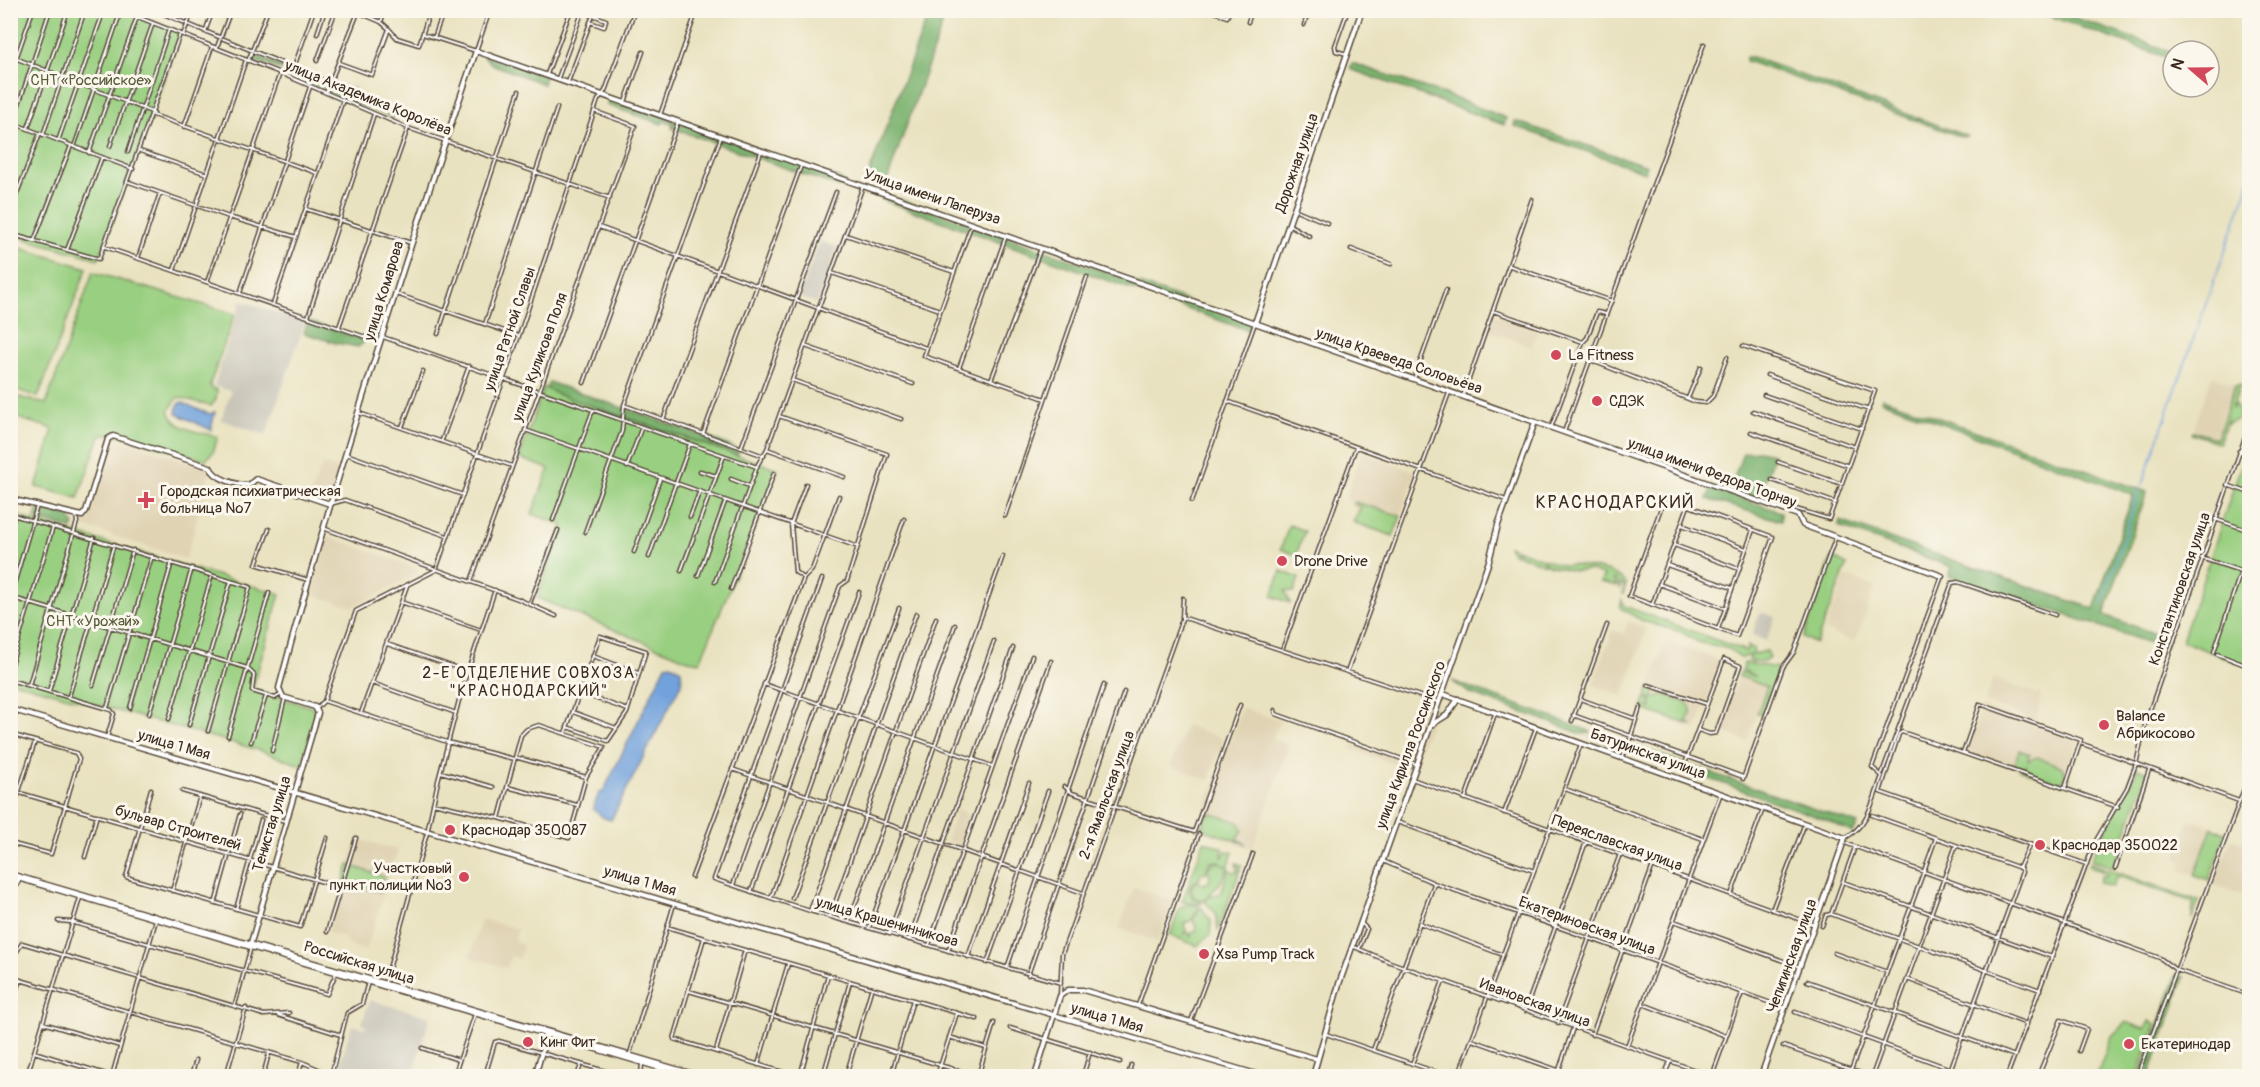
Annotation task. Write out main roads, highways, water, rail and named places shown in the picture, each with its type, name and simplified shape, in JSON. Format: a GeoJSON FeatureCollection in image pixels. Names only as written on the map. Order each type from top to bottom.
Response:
{"type":"FeatureCollection","features":[{"type":"Feature","properties":{"kind":"water"},"geometry":{"type":"Polygon","coordinates":[[[181,402],[209,414],[215,412],[211,430],[177,414],[177,407],[181,402]]]}},
{"type":"Feature","properties":{"kind":"water"},"geometry":{"type":"Polygon","coordinates":[[[671,664],[681,670],[682,682],[611,820],[604,818],[593,809],[599,793],[603,792],[666,665],[671,664]]]}},
{"type":"Feature","properties":{"kind":"waterway"},"geometry":{"type":"LineString","coordinates":[[2216,276],[2250,180]]}},
{"type":"Feature","properties":{"kind":"waterway"},"geometry":{"type":"LineString","coordinates":[[2142,485],[2215,278]]}},
{"type":"Feature","properties":{"kind":"waterway"},"geometry":{"type":"LineString","coordinates":[[2102,603],[2140,488]]}},
{"type":"Feature","properties":{"kind":"place","name":"La Fitness"},"geometry":{"type":"Point","coordinates":[1556,355]}},
{"type":"Feature","properties":{"kind":"place","name":"СДЭК"},"geometry":{"type":"Point","coordinates":[1597,401]}},
{"type":"Feature","properties":{"kind":"place","name":"Городская психиатрическая больница №7"},"geometry":{"type":"Point","coordinates":[146,500]}},
{"type":"Feature","properties":{"kind":"place","name":"Drone Drive"},"geometry":{"type":"Point","coordinates":[1282,561]}},
{"type":"Feature","properties":{"kind":"place","name":"Balance Абрикосово"},"geometry":{"type":"Point","coordinates":[2104,725]}},
{"type":"Feature","properties":{"kind":"place","name":"Краснодар 350087"},"geometry":{"type":"Point","coordinates":[450,830]}},
{"type":"Feature","properties":{"kind":"place","name":"Краснодар 350022"},"geometry":{"type":"Point","coordinates":[2040,845]}},
{"type":"Feature","properties":{"kind":"place","name":"Участковый пункт полиции №3"},"geometry":{"type":"Point","coordinates":[464,877]}},
{"type":"Feature","properties":{"kind":"place","name":"Xsa Pump Track"},"geometry":{"type":"Point","coordinates":[1204,954]}},
{"type":"Feature","properties":{"kind":"place","name":"Кинг Фит"},"geometry":{"type":"Point","coordinates":[528,1042]}},
{"type":"Feature","properties":{"kind":"place","name":"Екатеринодар"},"geometry":{"type":"Point","coordinates":[2129,1044]}},
{"type":"Feature","properties":{"kind":"district","name":"КРАСНОДАРСКИЙ"},"geometry":{"type":"Point","coordinates":[1615,502]}},
{"type":"Feature","properties":{"kind":"district","name":"2-Е ОТДЕЛЕНИЕ СОВХОЗА \"КРАСНОДАРСКИЙ\""},"geometry":{"type":"Point","coordinates":[529,682]}},
{"type":"Feature","properties":{"kind":"park label","name":"СНТ «Российское»"},"geometry":{"type":"Point","coordinates":[91,80]}},
{"type":"Feature","properties":{"kind":"park label","name":"СНТ «Урожай»"},"geometry":{"type":"Point","coordinates":[93,621]}}]}
